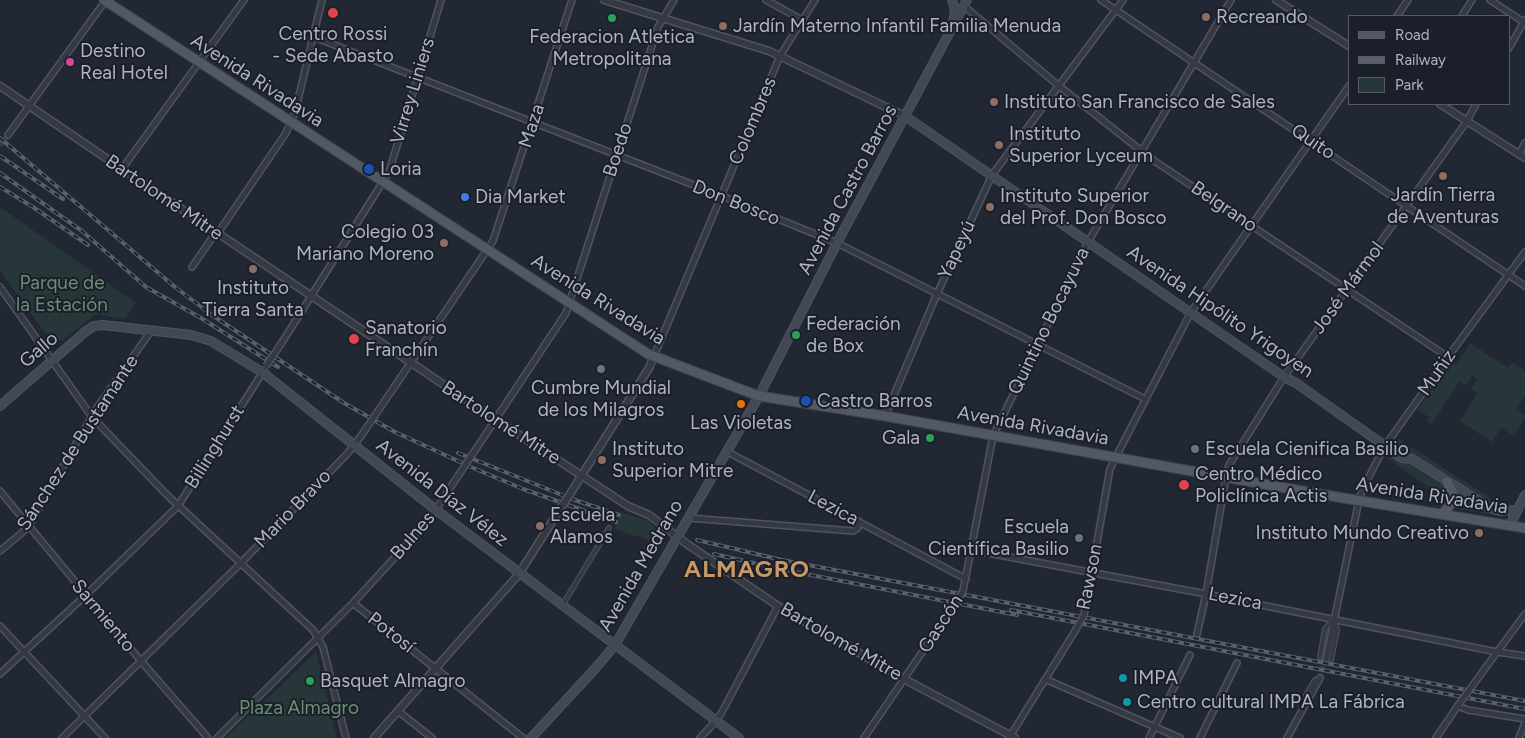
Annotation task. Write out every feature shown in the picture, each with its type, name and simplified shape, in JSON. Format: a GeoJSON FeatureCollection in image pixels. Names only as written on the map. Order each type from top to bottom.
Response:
{"type":"FeatureCollection","features":[{"type":"Feature","properties":{"kind":"main road","name":"Avenida Rivadavia"},"geometry":{"type":"LineString","coordinates":[[106,0],[198,62],[654,356],[759,396],[885,416],[1116,458],[1525,528]]}},
{"type":"Feature","properties":{"kind":"main road"},"geometry":{"type":"LineString","coordinates":[[950,34],[955,13],[952,0]]}},
{"type":"Feature","properties":{"kind":"main road"},"geometry":{"type":"LineString","coordinates":[[957,0],[966,3]]}},
{"type":"Feature","properties":{"kind":"main road","name":"Avenida Castro Barros"},"geometry":{"type":"LineString","coordinates":[[759,396],[837,243],[966,3]]}},
{"type":"Feature","properties":{"kind":"main road","name":"Avenida Hipólito Yrigoyen"},"geometry":{"type":"LineString","coordinates":[[905,116],[1404,459],[1412,459],[1490,508],[1500,511],[1518,510]]}},
{"type":"Feature","properties":{"kind":"main road","name":"Gallo"},"geometry":{"type":"LineString","coordinates":[[0,406],[91,327],[103,324]]}},
{"type":"Feature","properties":{"kind":"main road","name":"Avenida Díaz Vélez"},"geometry":{"type":"LineString","coordinates":[[103,324],[203,338],[264,369],[436,510],[740,738]]}},
{"type":"Feature","properties":{"kind":"main road","name":"Avenida Medrano"},"geometry":{"type":"LineString","coordinates":[[531,738],[602,661],[614,645],[759,396]]}},
{"type":"Feature","properties":{"kind":"main road"},"geometry":{"type":"LineString","coordinates":[[1442,514],[1453,499],[1452,491],[1447,482]]}},
{"type":"Feature","properties":{"kind":"main road"},"geometry":{"type":"LineString","coordinates":[[1510,525],[1525,496]]}},
{"type":"Feature","properties":{"kind":"street"},"geometry":{"type":"LineString","coordinates":[[8,135],[106,0]]}},
{"type":"Feature","properties":{"kind":"street"},"geometry":{"type":"LineString","coordinates":[[122,169],[244,0]]}},
{"type":"Feature","properties":{"kind":"street"},"geometry":{"type":"LineString","coordinates":[[192,267],[212,238],[218,234],[286,133],[295,112],[322,0]]}},
{"type":"Feature","properties":{"kind":"street","name":"Virrey Liniers"},"geometry":{"type":"LineString","coordinates":[[383,181],[389,172],[441,0]]}},
{"type":"Feature","properties":{"kind":"street","name":"Maza"},"geometry":{"type":"LineString","coordinates":[[487,249],[493,240],[533,123],[572,0]]}},
{"type":"Feature","properties":{"kind":"street","name":"Avenida Hipólito Yrigoyen"},"geometry":{"type":"LineString","coordinates":[[604,0],[769,51],[905,116]]}},
{"type":"Feature","properties":{"kind":"street","name":"Boedo"},"geometry":{"type":"LineString","coordinates":[[569,302],[658,27],[674,0]]}},
{"type":"Feature","properties":{"kind":"street"},"geometry":{"type":"LineString","coordinates":[[766,0],[802,20]]}},
{"type":"Feature","properties":{"kind":"street","name":"Colombres"},"geometry":{"type":"LineString","coordinates":[[654,356],[780,56],[815,0]]}},
{"type":"Feature","properties":{"kind":"street","name":"Quito"},"geometry":{"type":"LineString","coordinates":[[1101,0],[1525,286]]}},
{"type":"Feature","properties":{"kind":"street","name":"Yapeyú"},"geometry":{"type":"LineString","coordinates":[[885,416],[937,294],[992,175],[1123,0]]}},
{"type":"Feature","properties":{"kind":"street","name":"Quintino Bocayuva"},"geometry":{"type":"LineString","coordinates":[[993,436],[1088,242],[1231,0]]}},
{"type":"Feature","properties":{"kind":"street"},"geometry":{"type":"LineString","coordinates":[[1276,0],[1348,45]]}},
{"type":"Feature","properties":{"kind":"street"},"geometry":{"type":"LineString","coordinates":[[1398,15],[1408,0]]}},
{"type":"Feature","properties":{"kind":"street"},"geometry":{"type":"LineString","coordinates":[[1463,15],[1472,0]]}},
{"type":"Feature","properties":{"kind":"street"},"geometry":{"type":"LineString","coordinates":[[1490,0],[1525,21],[1510,46]]}},
{"type":"Feature","properties":{"kind":"street","name":"Belgrano"},"geometry":{"type":"LineString","coordinates":[[966,3],[1059,86],[1142,152],[1448,357]]}},
{"type":"Feature","properties":{"kind":"street","name":"Don Bosco"},"geometry":{"type":"LineString","coordinates":[[314,37],[722,196],[837,243],[1145,399]]}},
{"type":"Feature","properties":{"kind":"street","name":"Bartolomé Mitre"},"geometry":{"type":"LineString","coordinates":[[0,86],[495,419],[628,506],[649,515],[677,538],[778,606],[1011,737]]}},
{"type":"Feature","properties":{"kind":"street","name":"Rawson"},"geometry":{"type":"LineString","coordinates":[[1011,737],[1084,615],[1110,469],[1145,399],[1191,312],[1348,87]]}},
{"type":"Feature","properties":{"kind":"street"},"geometry":{"type":"LineString","coordinates":[[1442,105],[1522,156],[1525,143]]}},
{"type":"Feature","properties":{"kind":"street","name":"José Mármol"},"geometry":{"type":"LineString","coordinates":[[1197,634],[1229,465],[1284,377],[1467,121],[1475,105]]}},
{"type":"Feature","properties":{"kind":"street","name":"Billinghurst"},"geometry":{"type":"LineString","coordinates":[[0,674],[86,595],[178,506],[383,181]]}},
{"type":"Feature","properties":{"kind":"street","name":"Mario Bravo"},"geometry":{"type":"LineString","coordinates":[[62,738],[240,564],[347,454],[411,363],[487,249]]}},
{"type":"Feature","properties":{"kind":"street","name":"Muñiz"},"geometry":{"type":"LineString","coordinates":[[1328,660],[1334,619],[1363,488],[1385,446],[1525,252]]}},
{"type":"Feature","properties":{"kind":"street"},"geometry":{"type":"LineString","coordinates":[[0,287],[92,417],[178,506],[313,630],[319,638],[346,738]]}},
{"type":"Feature","properties":{"kind":"street","name":"Bulnes"},"geometry":{"type":"LineString","coordinates":[[217,738],[319,638],[429,520],[566,313],[569,302]]}},
{"type":"Feature","properties":{"kind":"street","name":"Sánchez de Bustamante"},"geometry":{"type":"LineString","coordinates":[[0,551],[28,526],[92,417],[151,331]]}},
{"type":"Feature","properties":{"kind":"street"},"geometry":{"type":"LineString","coordinates":[[374,738],[519,574],[582,476],[654,356]]}},
{"type":"Feature","properties":{"kind":"street","name":"Gascón"},"geometry":{"type":"LineString","coordinates":[[864,738],[964,591],[993,436]]}},
{"type":"Feature","properties":{"kind":"street","name":"Lezica"},"geometry":{"type":"LineString","coordinates":[[726,451],[966,579]]}},
{"type":"Feature","properties":{"kind":"street","name":"Sarmiento"},"geometry":{"type":"LineString","coordinates":[[0,491],[141,661],[208,738]]}},
{"type":"Feature","properties":{"kind":"street"},"geometry":{"type":"LineString","coordinates":[[688,518],[853,531],[858,528],[858,521]]}},
{"type":"Feature","properties":{"kind":"street"},"geometry":{"type":"LineString","coordinates":[[562,606],[610,528]]}},
{"type":"Feature","properties":{"kind":"street","name":"Lezica"},"geometry":{"type":"LineString","coordinates":[[972,550],[1525,656]]}},
{"type":"Feature","properties":{"kind":"street","name":"Potosí"},"geometry":{"type":"LineString","coordinates":[[353,603],[523,738]]}},
{"type":"Feature","properties":{"kind":"street"},"geometry":{"type":"LineString","coordinates":[[700,738],[716,721],[778,606]]}},
{"type":"Feature","properties":{"kind":"street"},"geometry":{"type":"LineString","coordinates":[[1436,738],[1525,614]]}},
{"type":"Feature","properties":{"kind":"street"},"geometry":{"type":"LineString","coordinates":[[1320,657],[1325,629],[1334,619]]}},
{"type":"Feature","properties":{"kind":"street"},"geometry":{"type":"LineString","coordinates":[[0,626],[105,738]]}},
{"type":"Feature","properties":{"kind":"street"},"geometry":{"type":"LineString","coordinates":[[1149,738],[1190,656]]}},
{"type":"Feature","properties":{"kind":"street"},"geometry":{"type":"LineString","coordinates":[[1200,738],[1237,663]]}},
{"type":"Feature","properties":{"kind":"street"},"geometry":{"type":"LineString","coordinates":[[1045,678],[1180,738]]}},
{"type":"Feature","properties":{"kind":"street"},"geometry":{"type":"LineString","coordinates":[[1287,738],[1318,679]]}},
{"type":"Feature","properties":{"kind":"street"},"geometry":{"type":"LineString","coordinates":[[1458,705],[1468,710],[1525,719]]}},
{"type":"Feature","properties":{"kind":"street"},"geometry":{"type":"LineString","coordinates":[[398,711],[432,738]]}},
{"type":"Feature","properties":{"kind":"street"},"geometry":{"type":"LineString","coordinates":[[1519,738],[1525,723]]}},
{"type":"Feature","properties":{"kind":"green space","name":"Parque de la Estación"},"geometry":{"type":"Polygon","coordinates":[[[0,207],[136,303],[125,319],[96,314],[63,340],[55,342],[50,340],[0,271],[0,207]]]}},
{"type":"Feature","properties":{"kind":"green space"},"geometry":{"type":"Polygon","coordinates":[[[1470,343],[1508,368],[1512,362],[1525,371],[1525,396],[1516,409],[1525,415],[1525,418],[1514,436],[1501,428],[1492,442],[1460,421],[1477,393],[1471,389],[1477,379],[1472,376],[1466,385],[1459,382],[1432,424],[1427,421],[1429,417],[1417,410],[1451,362],[1456,365],[1470,343]]]}},
{"type":"Feature","properties":{"kind":"green space"},"geometry":{"type":"Polygon","coordinates":[[[1399,439],[1495,501],[1492,507],[1413,456],[1400,450],[1397,445],[1399,439]]]}},
{"type":"Feature","properties":{"kind":"green space"},"geometry":{"type":"Polygon","coordinates":[[[1388,451],[1410,462],[1445,486],[1447,490],[1443,497],[1384,456],[1388,451]]]}},
{"type":"Feature","properties":{"kind":"green space"},"geometry":{"type":"Polygon","coordinates":[[[1457,491],[1506,514],[1504,517],[1454,508],[1457,500],[1457,491]]]}},
{"type":"Feature","properties":{"kind":"green space"},"geometry":{"type":"Polygon","coordinates":[[[621,512],[648,521],[663,536],[665,545],[614,529],[621,512]]]}},
{"type":"Feature","properties":{"kind":"green space","name":"Plaza Almagro"},"geometry":{"type":"Polygon","coordinates":[[[316,652],[337,738],[225,738],[274,692],[316,652]]]}},
{"type":"Feature","properties":{"kind":"tunnel"},"geometry":{"type":"LineString","coordinates":[[0,146],[8,135]]}},
{"type":"Feature","properties":{"kind":"tunnel"},"geometry":{"type":"LineString","coordinates":[[1320,678],[1326,660]]}},
{"type":"Feature","properties":{"kind":"railway"},"geometry":{"type":"LineString","coordinates":[[0,138],[175,287],[212,315],[344,403],[395,432],[471,467],[523,489],[616,522]]}},
{"type":"Feature","properties":{"kind":"railway"},"geometry":{"type":"LineString","coordinates":[[0,156],[63,199]]}},
{"type":"Feature","properties":{"kind":"railway"},"geometry":{"type":"LineString","coordinates":[[0,173],[82,231],[146,287],[201,318],[278,367]]}},
{"type":"Feature","properties":{"kind":"railway"},"geometry":{"type":"LineString","coordinates":[[0,187],[88,245]]}},
{"type":"Feature","properties":{"kind":"railway"},"geometry":{"type":"LineString","coordinates":[[458,453],[572,499],[619,515]]}},
{"type":"Feature","properties":{"kind":"railway"},"geometry":{"type":"LineString","coordinates":[[697,540],[782,560],[1525,701]]}},
{"type":"Feature","properties":{"kind":"railway"},"geometry":{"type":"LineString","coordinates":[[714,554],[780,569],[1017,615]]}},
{"type":"Feature","properties":{"kind":"railway"},"geometry":{"type":"LineString","coordinates":[[1011,610],[1525,709]]}},
{"type":"Feature","properties":{"kind":"place","name":"Centro Rossi - Sede Abasto"},"geometry":{"type":"Point","coordinates":[333,13]}},
{"type":"Feature","properties":{"kind":"place","name":"Recreando"},"geometry":{"type":"Point","coordinates":[1206,17]}},
{"type":"Feature","properties":{"kind":"place","name":"Federacion Atletica Metropolitana"},"geometry":{"type":"Point","coordinates":[612,18]}},
{"type":"Feature","properties":{"kind":"place","name":"Jardín Materno Infantil Familia Menuda"},"geometry":{"type":"Point","coordinates":[723,26]}},
{"type":"Feature","properties":{"kind":"place","name":"Destino Real Hotel"},"geometry":{"type":"Point","coordinates":[70,62]}},
{"type":"Feature","properties":{"kind":"place","name":"Instituto San Francisco de Sales"},"geometry":{"type":"Point","coordinates":[994,102]}},
{"type":"Feature","properties":{"kind":"place","name":"Instituto Superior Lyceum"},"geometry":{"type":"Point","coordinates":[999,145]}},
{"type":"Feature","properties":{"kind":"place","name":"Loria"},"geometry":{"type":"Point","coordinates":[369,169]}},
{"type":"Feature","properties":{"kind":"place","name":"Jardín Tierra de Aventuras"},"geometry":{"type":"Point","coordinates":[1443,176]}},
{"type":"Feature","properties":{"kind":"place","name":"Dia Market"},"geometry":{"type":"Point","coordinates":[465,197]}},
{"type":"Feature","properties":{"kind":"place","name":"Instituto Superior del Prof. Don Bosco"},"geometry":{"type":"Point","coordinates":[990,207]}},
{"type":"Feature","properties":{"kind":"place","name":"Colegio 03 Mariano Moreno"},"geometry":{"type":"Point","coordinates":[444,243]}},
{"type":"Feature","properties":{"kind":"place","name":"Instituto Tierra Santa"},"geometry":{"type":"Point","coordinates":[253,269]}},
{"type":"Feature","properties":{"kind":"place","name":"Federación de Box"},"geometry":{"type":"Point","coordinates":[796,335]}},
{"type":"Feature","properties":{"kind":"place","name":"Sanatorio Franchín"},"geometry":{"type":"Point","coordinates":[354,339]}},
{"type":"Feature","properties":{"kind":"place","name":"Cumbre Mundial de los Milagros"},"geometry":{"type":"Point","coordinates":[601,369]}},
{"type":"Feature","properties":{"kind":"place","name":"Castro Barros"},"geometry":{"type":"Point","coordinates":[806,401]}},
{"type":"Feature","properties":{"kind":"place","name":"Las Violetas"},"geometry":{"type":"Point","coordinates":[741,404]}},
{"type":"Feature","properties":{"kind":"place","name":"Gala"},"geometry":{"type":"Point","coordinates":[930,438]}},
{"type":"Feature","properties":{"kind":"place","name":"Escuela Cienifica Basilio"},"geometry":{"type":"Point","coordinates":[1195,449]}},
{"type":"Feature","properties":{"kind":"place","name":"Instituto Superior Mitre"},"geometry":{"type":"Point","coordinates":[602,460]}},
{"type":"Feature","properties":{"kind":"place","name":"Centro Médico Policlínica Actis"},"geometry":{"type":"Point","coordinates":[1184,485]}},
{"type":"Feature","properties":{"kind":"place","name":"Escuela Alamos"},"geometry":{"type":"Point","coordinates":[540,526]}},
{"type":"Feature","properties":{"kind":"place","name":"Instituto Mundo Creativo"},"geometry":{"type":"Point","coordinates":[1479,533]}},
{"type":"Feature","properties":{"kind":"place","name":"Escuela Científica Basilio"},"geometry":{"type":"Point","coordinates":[1079,538]}},
{"type":"Feature","properties":{"kind":"place","name":"IMPA"},"geometry":{"type":"Point","coordinates":[1123,678]}},
{"type":"Feature","properties":{"kind":"place","name":"Basquet Almagro"},"geometry":{"type":"Point","coordinates":[310,681]}},
{"type":"Feature","properties":{"kind":"place","name":"Centro cultural IMPA La Fábrica"},"geometry":{"type":"Point","coordinates":[1127,702]}},
{"type":"Feature","properties":{"kind":"district","name":"ALMAGRO"},"geometry":{"type":"Point","coordinates":[747,570]}}]}
